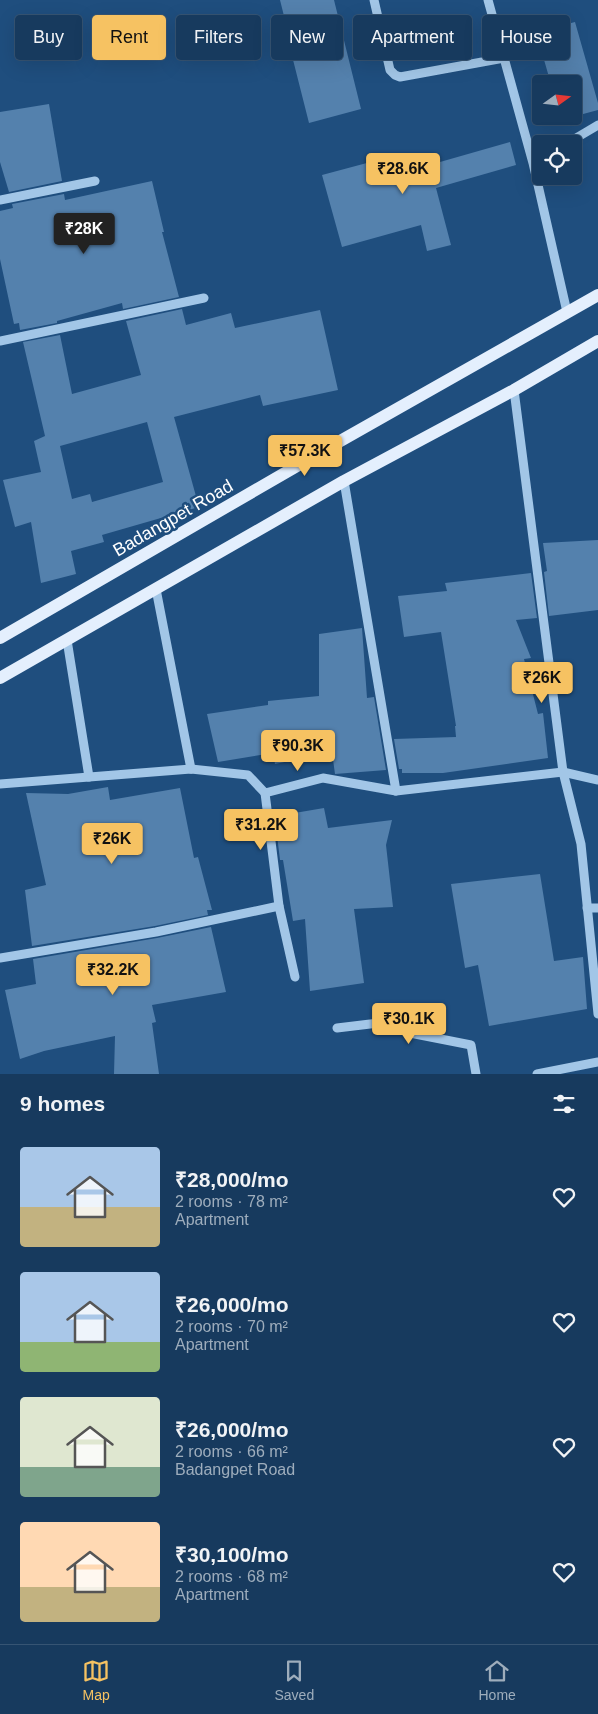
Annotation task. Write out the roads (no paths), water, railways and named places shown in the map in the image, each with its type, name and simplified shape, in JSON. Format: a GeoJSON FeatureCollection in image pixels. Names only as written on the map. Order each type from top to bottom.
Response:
{"type":"FeatureCollection","features":[{"type":"Feature","properties":{"kind":"main road","name":"Badangpet Road"},"geometry":{"type":"LineString","coordinates":[[0,638],[335,444],[598,295]]}},
{"type":"Feature","properties":{"kind":"main road"},"geometry":{"type":"LineString","coordinates":[[0,678],[344,481],[514,390],[598,341]]}},
{"type":"Feature","properties":{"kind":"street"},"geometry":{"type":"LineString","coordinates":[[374,0],[390,70],[395,75],[400,77],[493,60]]}},
{"type":"Feature","properties":{"kind":"street"},"geometry":{"type":"LineString","coordinates":[[488,0],[492,15]]}},
{"type":"Feature","properties":{"kind":"street"},"geometry":{"type":"LineString","coordinates":[[505,60],[532,145]]}},
{"type":"Feature","properties":{"kind":"street"},"geometry":{"type":"LineString","coordinates":[[581,135],[598,125]]}},
{"type":"Feature","properties":{"kind":"street"},"geometry":{"type":"LineString","coordinates":[[0,200],[96,181]]}},
{"type":"Feature","properties":{"kind":"street"},"geometry":{"type":"LineString","coordinates":[[542,185],[567,312]]}},
{"type":"Feature","properties":{"kind":"street"},"geometry":{"type":"LineString","coordinates":[[0,341],[204,298]]}},
{"type":"Feature","properties":{"kind":"street"},"geometry":{"type":"LineString","coordinates":[[514,390],[563,772],[581,844],[598,1014]]}},
{"type":"Feature","properties":{"kind":"street"},"geometry":{"type":"LineString","coordinates":[[344,481],[396,791]]}},
{"type":"Feature","properties":{"kind":"street"},"geometry":{"type":"LineString","coordinates":[[156,589],[191,769]]}},
{"type":"Feature","properties":{"kind":"street"},"geometry":{"type":"LineString","coordinates":[[66,640],[89,777]]}},
{"type":"Feature","properties":{"kind":"street"},"geometry":{"type":"LineString","coordinates":[[0,784],[191,769],[248,775],[265,792],[280,906],[295,977]]}},
{"type":"Feature","properties":{"kind":"street"},"geometry":{"type":"LineString","coordinates":[[265,792],[323,778],[396,791],[563,772],[598,780]]}},
{"type":"Feature","properties":{"kind":"street"},"geometry":{"type":"LineString","coordinates":[[0,958],[156,932],[280,906]]}},
{"type":"Feature","properties":{"kind":"street"},"geometry":{"type":"LineString","coordinates":[[587,908],[598,908]]}},
{"type":"Feature","properties":{"kind":"street"},"geometry":{"type":"LineString","coordinates":[[337,1028],[395,1021],[410,1033],[471,1045],[476,1074]]}},
{"type":"Feature","properties":{"kind":"street"},"geometry":{"type":"LineString","coordinates":[[537,1074],[598,1062]]}}]}
